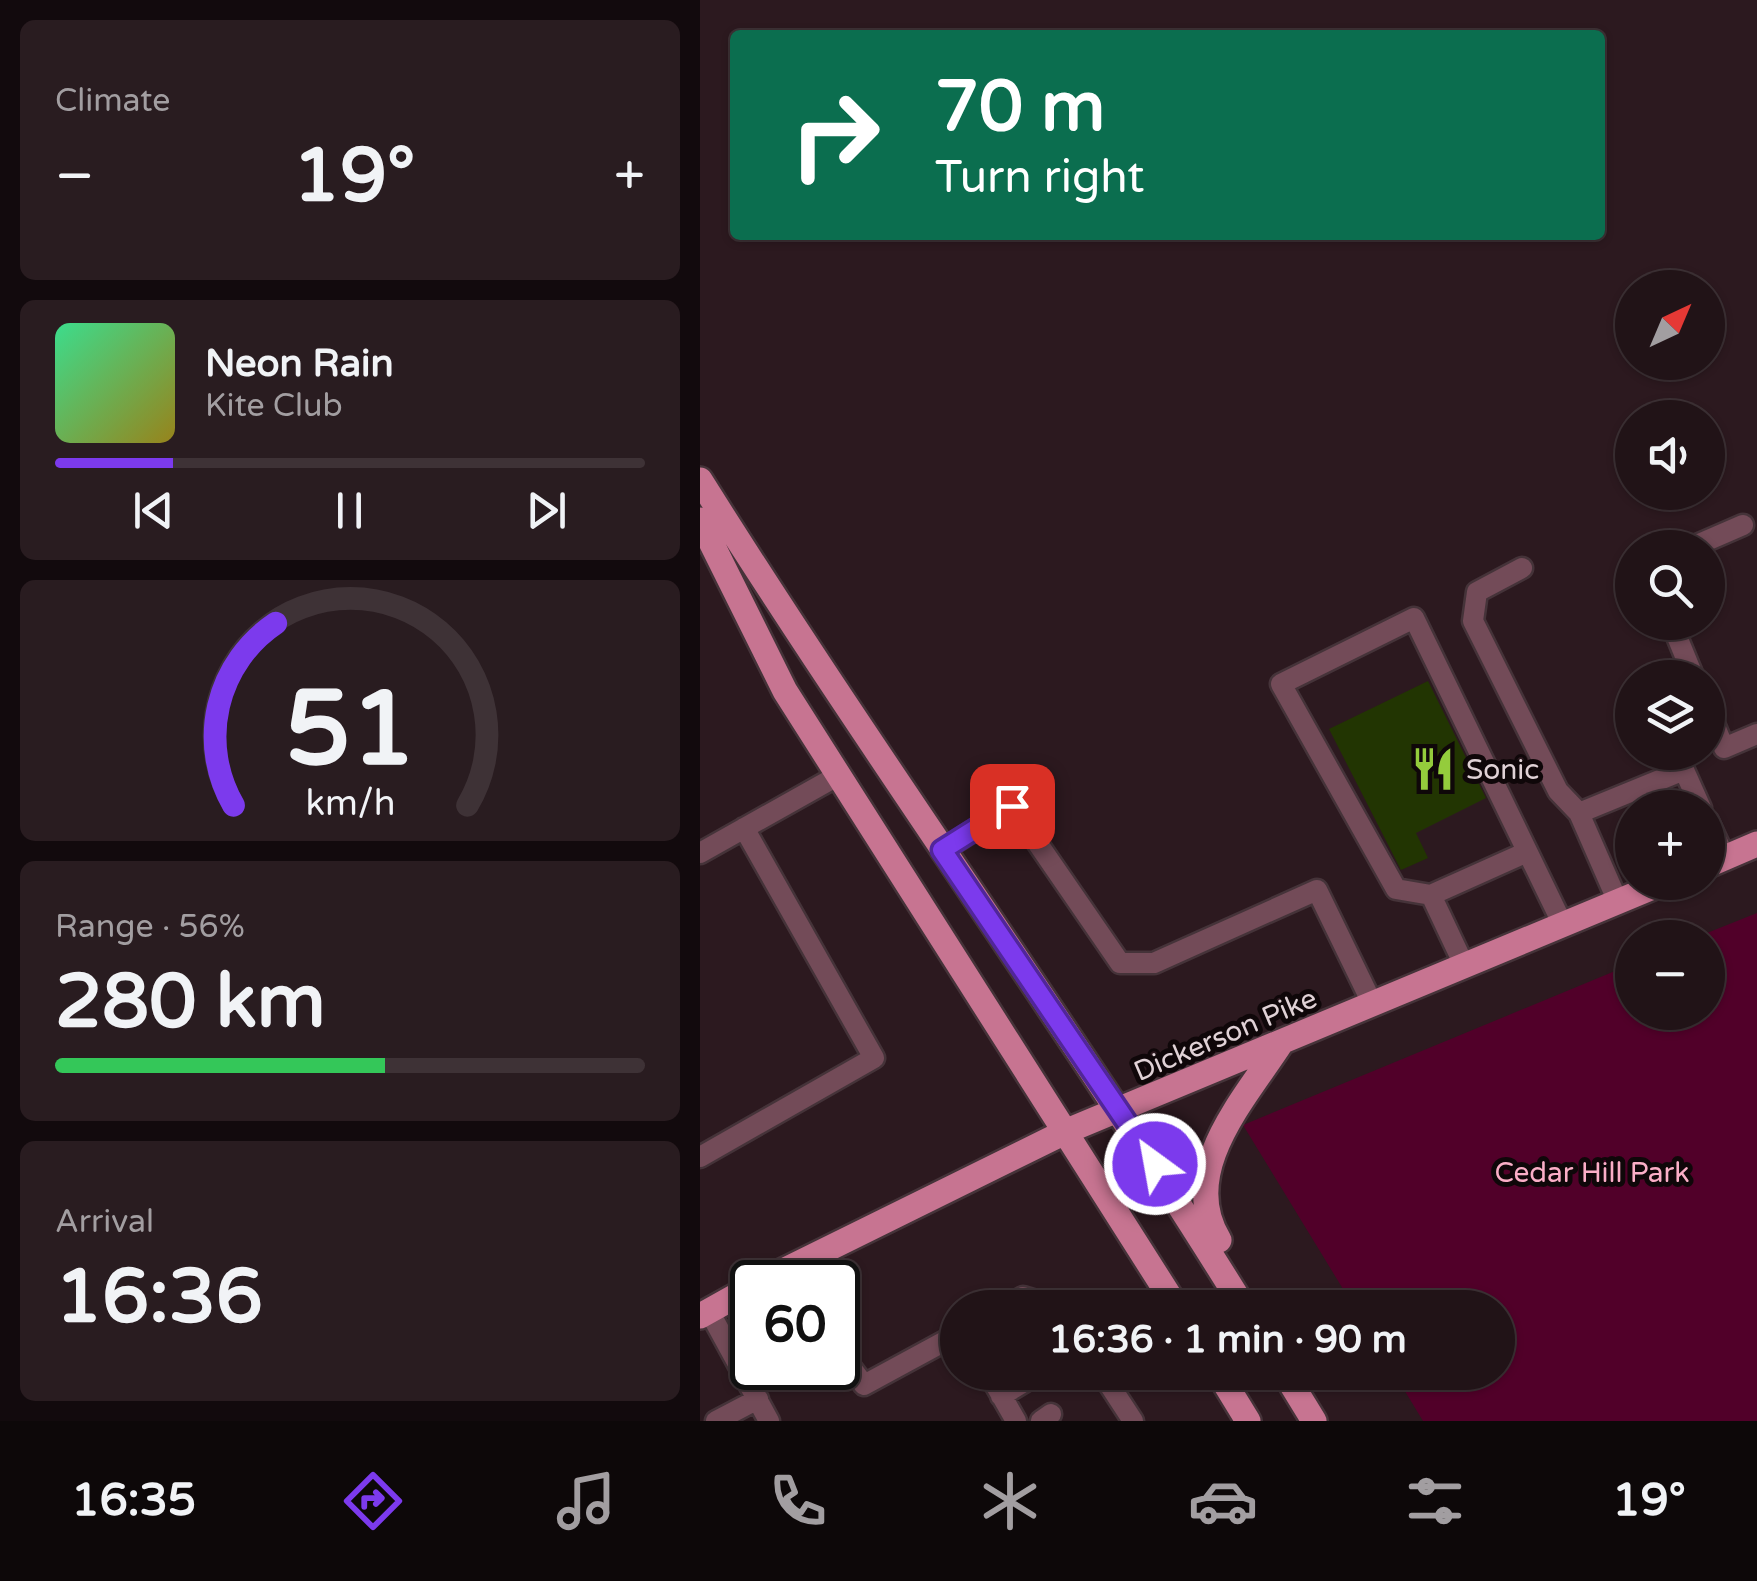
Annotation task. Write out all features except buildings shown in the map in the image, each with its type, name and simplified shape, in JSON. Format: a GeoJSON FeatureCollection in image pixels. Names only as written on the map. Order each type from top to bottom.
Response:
{"type":"FeatureCollection","features":[{"type":"Feature","properties":{"kind":"main road"},"geometry":{"type":"LineString","coordinates":[[700,480],[816,664],[1121,1110],[1233,1290]]}},
{"type":"Feature","properties":{"kind":"main road"},"geometry":{"type":"LineString","coordinates":[[700,520],[784,691],[1166,1290]]}},
{"type":"Feature","properties":{"kind":"main road"},"geometry":{"type":"LineString","coordinates":[[1725,857],[1757,844]]}},
{"type":"Feature","properties":{"kind":"main road","name":"Dickerson Pike"},"geometry":{"type":"LineString","coordinates":[[813,1260],[1067,1131],[1623,900]]}},
{"type":"Feature","properties":{"kind":"main road"},"geometry":{"type":"LineString","coordinates":[[1250,1290],[1204,1216],[1204,1180],[1220,1137],[1281,1043]]}},
{"type":"Feature","properties":{"kind":"main road"},"geometry":{"type":"LineString","coordinates":[[704,1313],[730,1299]]}},
{"type":"Feature","properties":{"kind":"main road"},"geometry":{"type":"LineString","coordinates":[[1229,1390],[1248,1421]]}},
{"type":"Feature","properties":{"kind":"main road"},"geometry":{"type":"LineString","coordinates":[[1295,1390],[1314,1421]]}},
{"type":"Feature","properties":{"kind":"main road"},"geometry":{"type":"LineString","coordinates":[[1312,1390],[1328,1421]]}},
{"type":"Feature","properties":{"kind":"lane"},"geometry":{"type":"LineString","coordinates":[[1725,533],[1744,525]]}},
{"type":"Feature","properties":{"kind":"lane"},"geometry":{"type":"LineString","coordinates":[[1522,568],[1477,592],[1473,621],[1558,791],[1579,813],[1618,902]]}},
{"type":"Feature","properties":{"kind":"lane"},"geometry":{"type":"LineString","coordinates":[[1527,852],[1430,895],[1396,890],[1281,684],[1414,618],[1563,925]]}},
{"type":"Feature","properties":{"kind":"lane"},"geometry":{"type":"LineString","coordinates":[[1725,748],[1757,734]]}},
{"type":"Feature","properties":{"kind":"lane"},"geometry":{"type":"LineString","coordinates":[[1635,790],[1684,770],[1693,790]]}},
{"type":"Feature","properties":{"kind":"lane"},"geometry":{"type":"LineString","coordinates":[[700,853],[838,774]]}},
{"type":"Feature","properties":{"kind":"lane"},"geometry":{"type":"LineString","coordinates":[[1579,813],[1615,798]]}},
{"type":"Feature","properties":{"kind":"lane"},"geometry":{"type":"LineString","coordinates":[[942,850],[1012,806],[1120,962],[1154,963],[1317,890],[1373,1005]]}},
{"type":"Feature","properties":{"kind":"lane"},"geometry":{"type":"LineString","coordinates":[[700,1157],[874,1058],[744,828]]}},
{"type":"Feature","properties":{"kind":"lane"},"geometry":{"type":"LineString","coordinates":[[1430,895],[1464,965]]}},
{"type":"Feature","properties":{"kind":"lane"},"geometry":{"type":"LineString","coordinates":[[704,1313],[769,1421]]}},
{"type":"Feature","properties":{"kind":"lane"},"geometry":{"type":"LineString","coordinates":[[860,1380],[864,1385],[940,1344]]}},
{"type":"Feature","properties":{"kind":"lane"},"geometry":{"type":"LineString","coordinates":[[998,1390],[1016,1421]]}},
{"type":"Feature","properties":{"kind":"lane"},"geometry":{"type":"LineString","coordinates":[[1001,1396],[1011,1390]]}},
{"type":"Feature","properties":{"kind":"lane"},"geometry":{"type":"LineString","coordinates":[[1107,1390],[1130,1420]]}},
{"type":"Feature","properties":{"kind":"lane"},"geometry":{"type":"LineString","coordinates":[[716,1421],[758,1399]]}},
{"type":"Feature","properties":{"kind":"green space","name":"Cedar Hill Park"},"geometry":{"type":"Polygon","coordinates":[[[1757,913],[1757,1421],[1423,1421],[1404,1390],[1515,1390],[1515,1290],[1344,1290],[1243,1125],[1615,971],[1615,1030],[1725,1030],[1725,926],[1757,913]]]}},
{"type":"Feature","properties":{"kind":"place","name":"Sonic"},"geometry":{"type":"Point","coordinates":[1433,769]}},
{"type":"Feature","properties":{"kind":"route"},"geometry":{"type":"LineString","coordinates":[[1012,806],[942,850],[1155,1164]]}}]}
